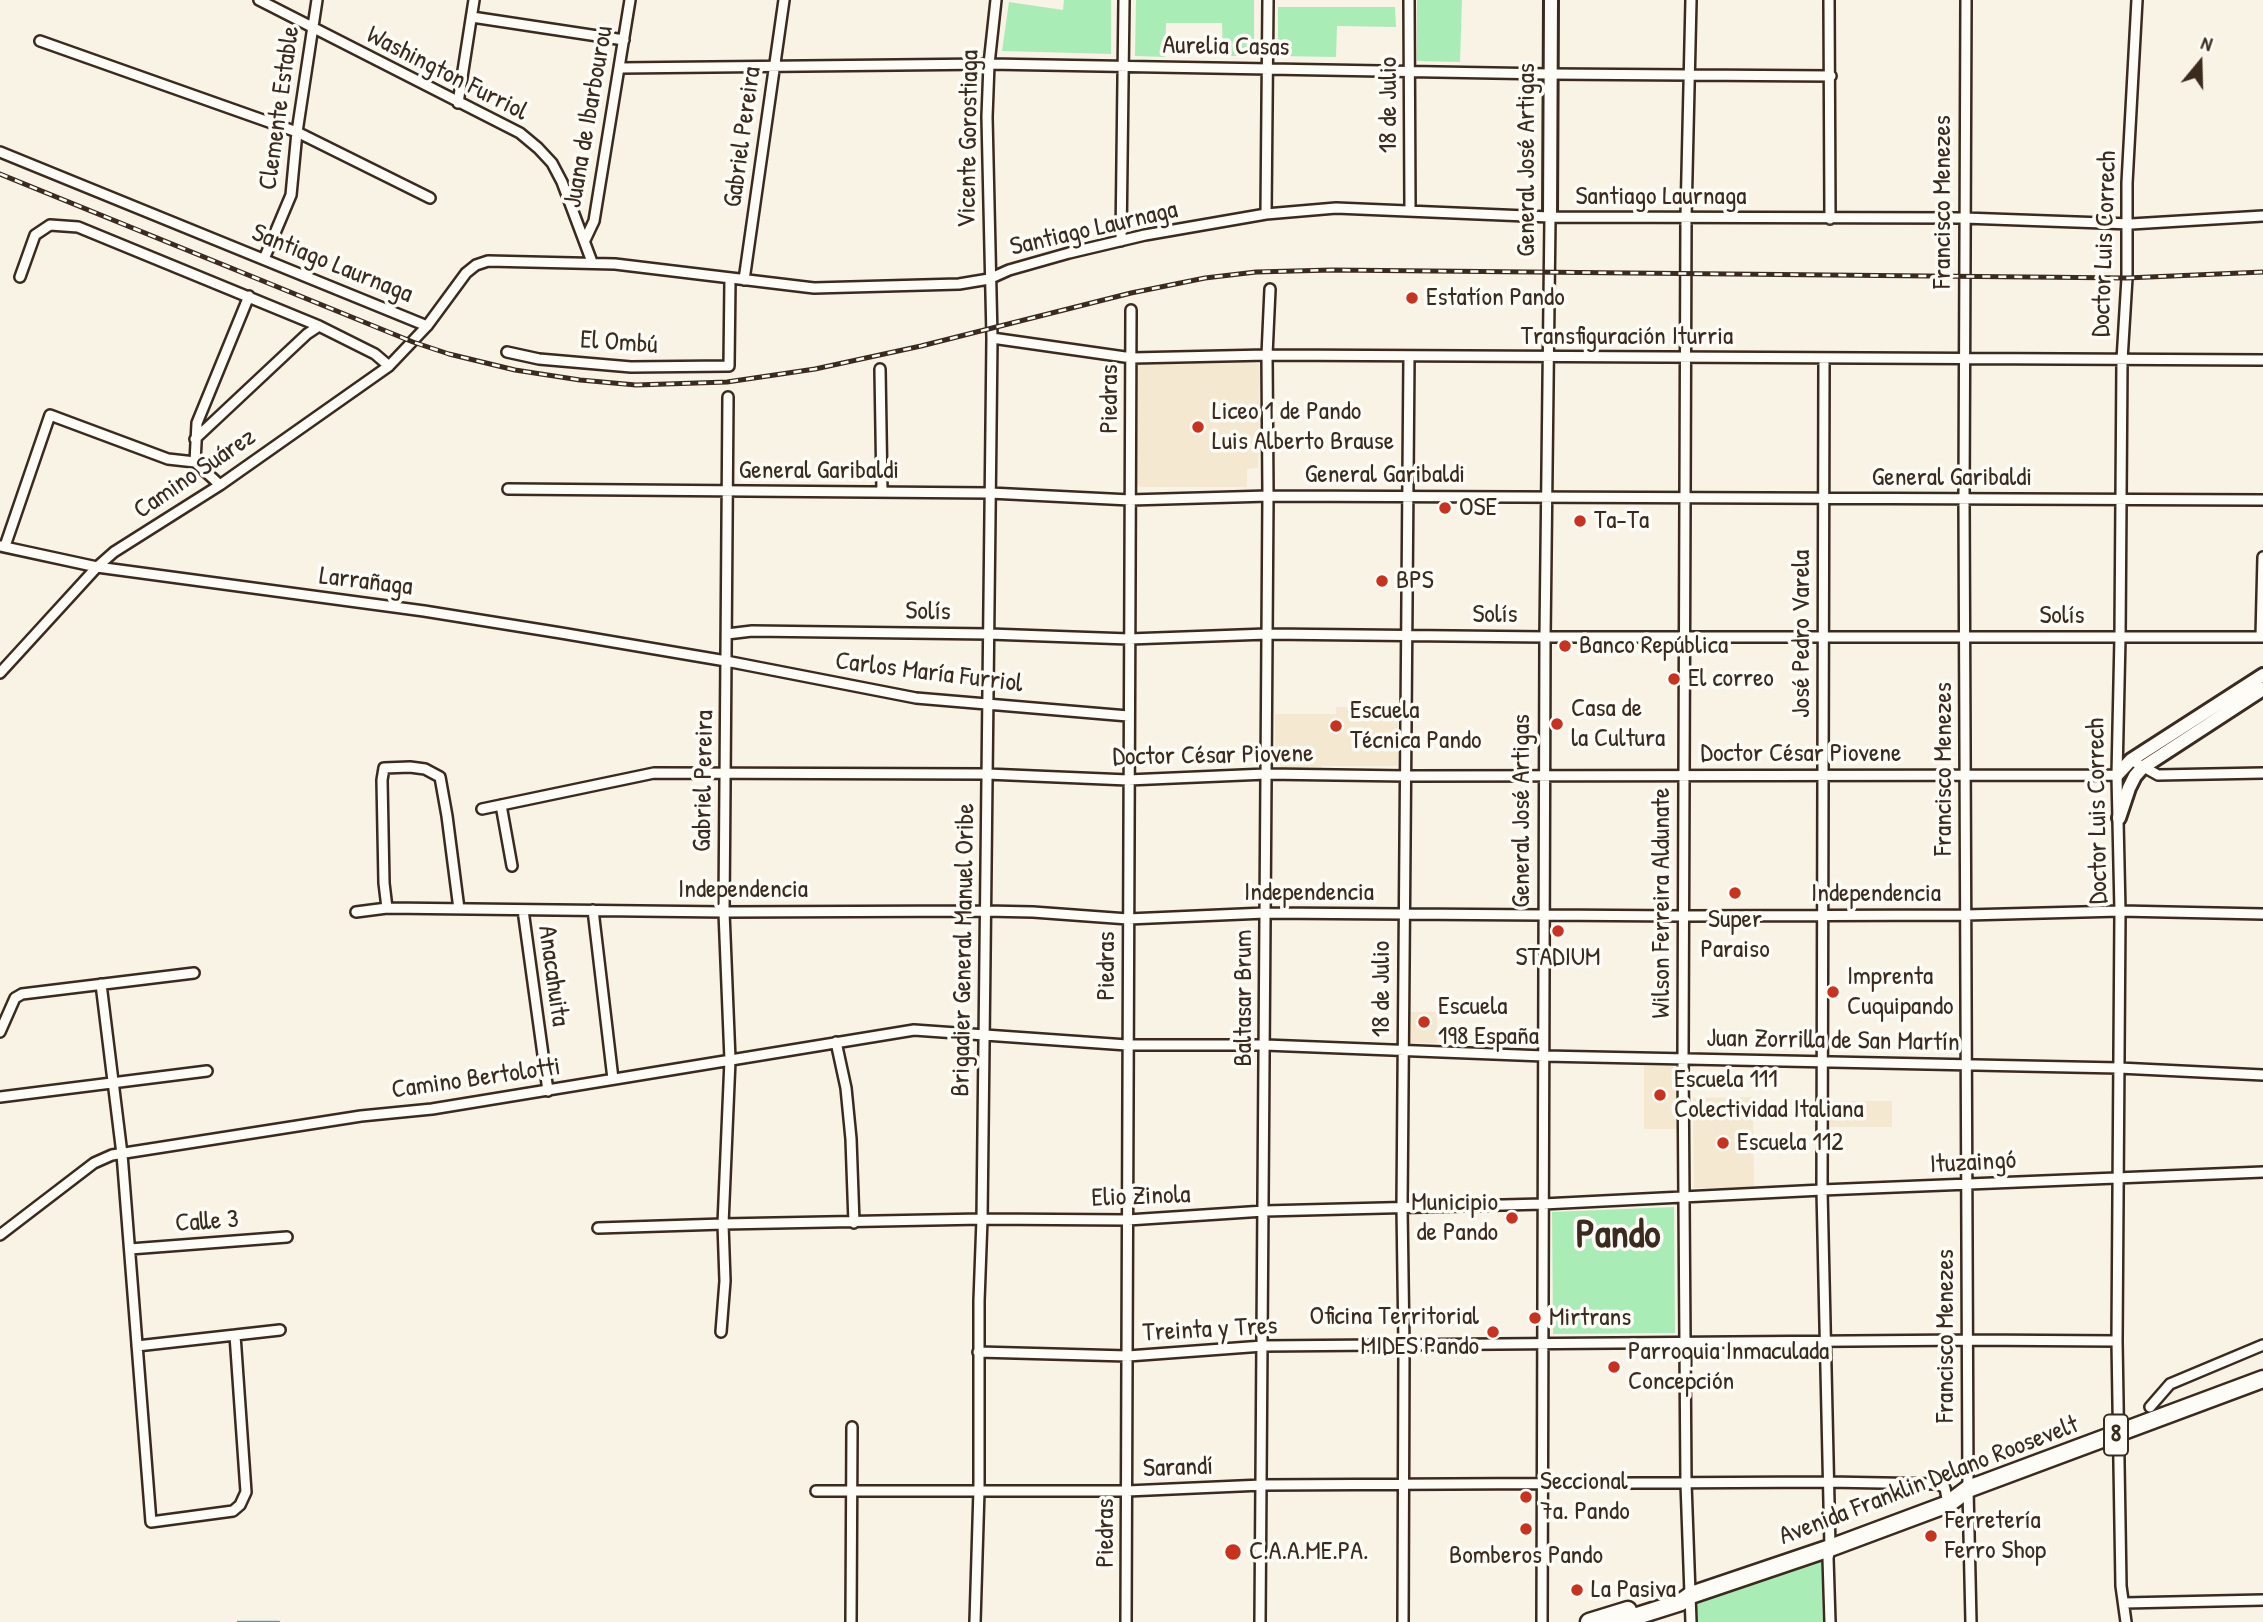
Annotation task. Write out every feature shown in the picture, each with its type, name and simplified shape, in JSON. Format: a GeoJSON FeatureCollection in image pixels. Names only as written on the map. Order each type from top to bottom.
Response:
{"type":"FeatureCollection","features":[{"type":"Feature","properties":{"kind":"highway","name":"Avenida Franklin Delano Roosevelt"},"geometry":{"type":"LineString","coordinates":[[1618,1622],[1681,1602],[1690,1595],[1830,1548],[1948,1504],[1968,1489],[2263,1379]]}},
{"type":"Feature","properties":{"kind":"highway","name":"Avenida Franklin Delano Roosevelt"},"geometry":{"type":"LineString","coordinates":[[1589,1622],[1678,1593],[1690,1595]]}},
{"type":"Feature","properties":{"kind":"street","name":"Washington Furriol"},"geometry":{"type":"LineString","coordinates":[[259,0],[520,134],[538,148],[552,163],[562,182],[592,262]]}},
{"type":"Feature","properties":{"kind":"street","name":"Clemente Estable"},"geometry":{"type":"LineString","coordinates":[[264,260],[291,195],[297,132],[317,0]]}},
{"type":"Feature","properties":{"kind":"street"},"geometry":{"type":"LineString","coordinates":[[458,103],[474,0]]}},
{"type":"Feature","properties":{"kind":"street","name":"Juana de Ibarbourou"},"geometry":{"type":"LineString","coordinates":[[585,240],[594,221],[630,0]]}},
{"type":"Feature","properties":{"kind":"street","name":"Gabriel Pereira"},"geometry":{"type":"LineString","coordinates":[[744,280],[784,0]]}},
{"type":"Feature","properties":{"kind":"street","name":"Vicente Gorostiaga"},"geometry":{"type":"LineString","coordinates":[[989,279],[987,117],[996,0]]}},
{"type":"Feature","properties":{"kind":"street"},"geometry":{"type":"LineString","coordinates":[[1121,241],[1124,0]]}},
{"type":"Feature","properties":{"kind":"street"},"geometry":{"type":"LineString","coordinates":[[1266,214],[1268,0]]}},
{"type":"Feature","properties":{"kind":"street","name":"18 de Julio"},"geometry":{"type":"LineString","coordinates":[[1409,0],[1410,209]]}},
{"type":"Feature","properties":{"kind":"street","name":"General José Artigas"},"geometry":{"type":"LineString","coordinates":[[1542,1622],[1545,637],[1551,0]]}},
{"type":"Feature","properties":{"kind":"street","name":"Wilson Ferreira Aldunate"},"geometry":{"type":"LineString","coordinates":[[1691,0],[1686,217],[1683,1059],[1686,1483],[1691,1622]]}},
{"type":"Feature","properties":{"kind":"street"},"geometry":{"type":"LineString","coordinates":[[1829,0],[1830,219]]}},
{"type":"Feature","properties":{"kind":"street","name":"Francisco Menezes"},"geometry":{"type":"LineString","coordinates":[[1966,0],[1964,499],[1968,1489],[1971,1622]]}},
{"type":"Feature","properties":{"kind":"street","name":"Doctor Luis Correch"},"geometry":{"type":"LineString","coordinates":[[2126,1622],[2121,1586],[2117,1341],[2120,911],[2117,775],[2122,360],[2137,0]]}},
{"type":"Feature","properties":{"kind":"street"},"geometry":{"type":"LineString","coordinates":[[472,17],[624,40]]}},
{"type":"Feature","properties":{"kind":"street"},"geometry":{"type":"LineString","coordinates":[[40,41],[297,132],[430,198]]}},
{"type":"Feature","properties":{"kind":"street","name":"Aurelia Casas"},"geometry":{"type":"LineString","coordinates":[[620,68],[989,64],[1831,76]]}},
{"type":"Feature","properties":{"kind":"street","name":"Santiago Laurnaga"},"geometry":{"type":"LineString","coordinates":[[0,152],[427,326],[466,273],[476,265],[488,261],[592,262],[814,288],[959,284],[989,279],[1009,270],[1121,241],[1266,214],[1336,208],[1410,209],[1550,218],[1964,218],[2127,224],[2263,216]]}},
{"type":"Feature","properties":{"kind":"street"},"geometry":{"type":"LineString","coordinates":[[20,277],[35,235],[50,225],[78,227],[319,326],[375,354],[390,366]]}},
{"type":"Feature","properties":{"kind":"street","name":"El Ombú"},"geometry":{"type":"LineString","coordinates":[[507,352],[539,359],[631,367],[729,366],[730,279]]}},
{"type":"Feature","properties":{"kind":"street","name":"Brigadier General Manuel Oribe"},"geometry":{"type":"LineString","coordinates":[[975,1622],[979,1490],[978,1352],[989,634],[992,338],[989,279]]}},
{"type":"Feature","properties":{"kind":"street","name":"Baltasar Brum"},"geometry":{"type":"LineString","coordinates":[[1260,1622],[1267,355],[1270,289]]}},
{"type":"Feature","properties":{"kind":"street"},"geometry":{"type":"LineString","coordinates":[[195,462],[197,424],[249,296]]}},
{"type":"Feature","properties":{"kind":"street","name":"Piedras"},"geometry":{"type":"LineString","coordinates":[[1126,1622],[1131,310]]}},
{"type":"Feature","properties":{"kind":"street"},"geometry":{"type":"LineString","coordinates":[[195,439],[307,334],[319,326]]}},
{"type":"Feature","properties":{"kind":"street","name":"Camino Suárez"},"geometry":{"type":"LineString","coordinates":[[0,673],[114,552],[220,485],[390,366],[427,326]]}},
{"type":"Feature","properties":{"kind":"street","name":"Transfiguración Iturria"},"geometry":{"type":"LineString","coordinates":[[992,338],[1132,358],[1267,355],[2263,360]]}},
{"type":"Feature","properties":{"kind":"street","name":"18 de Julio"},"geometry":{"type":"LineString","coordinates":[[1403,1622],[1402,1208],[1409,356]]}},
{"type":"Feature","properties":{"kind":"street","name":"José Pedro Varela"},"geometry":{"type":"LineString","coordinates":[[1824,359],[1822,1190],[1830,1622]]}},
{"type":"Feature","properties":{"kind":"street"},"geometry":{"type":"LineString","coordinates":[[880,369],[882,492]]}},
{"type":"Feature","properties":{"kind":"street","name":"Gabriel Pereira"},"geometry":{"type":"LineString","coordinates":[[721,1332],[725,1282],[723,1224],[730,1060],[724,912],[728,397]]}},
{"type":"Feature","properties":{"kind":"street"},"geometry":{"type":"LineString","coordinates":[[3,546],[50,415],[168,459],[195,462],[220,485]]}},
{"type":"Feature","properties":{"kind":"street","name":"General Garibaldi"},"geometry":{"type":"LineString","coordinates":[[508,489],[990,493],[1130,500],[1268,496],[1546,496],[2263,500]]}},
{"type":"Feature","properties":{"kind":"street","name":"Larrañaga"},"geometry":{"type":"LineString","coordinates":[[3,546],[97,567],[424,611],[726,661]]}},
{"type":"Feature","properties":{"kind":"street"},"geometry":{"type":"LineString","coordinates":[[2262,636],[2263,557]]}},
{"type":"Feature","properties":{"kind":"street","name":"Solís"},"geometry":{"type":"LineString","coordinates":[[727,634],[752,631],[1129,639],[1267,634],[1545,637],[2262,636]]}},
{"type":"Feature","properties":{"kind":"street","name":"Carlos María Furriol"},"geometry":{"type":"LineString","coordinates":[[726,661],[903,696],[1128,716]]}},
{"type":"Feature","properties":{"kind":"street"},"geometry":{"type":"LineString","coordinates":[[2129,788],[2117,775],[2131,760],[2263,675]]}},
{"type":"Feature","properties":{"kind":"street"},"geometry":{"type":"LineString","coordinates":[[2119,818],[2129,788],[2142,768],[2263,689]]}},
{"type":"Feature","properties":{"kind":"street"},"geometry":{"type":"LineString","coordinates":[[2131,760],[2158,775],[2259,773],[2263,763]]}},
{"type":"Feature","properties":{"kind":"street"},"geometry":{"type":"LineString","coordinates":[[387,908],[382,780],[384,768],[410,767],[425,769],[440,777],[460,909]]}},
{"type":"Feature","properties":{"kind":"street","name":"Doctor César Piovene"},"geometry":{"type":"LineString","coordinates":[[482,809],[642,774],[987,774],[1128,780],[1266,774],[2117,775]]}},
{"type":"Feature","properties":{"kind":"street"},"geometry":{"type":"LineString","coordinates":[[501,805],[512,866]]}},
{"type":"Feature","properties":{"kind":"street","name":"Independencia"},"geometry":{"type":"LineString","coordinates":[[356,912],[387,908],[724,912],[985,911],[1128,919],[1265,913],[1684,916],[1966,915],[2120,911],[2263,914]]}},
{"type":"Feature","properties":{"kind":"street","name":"Anacahuita"},"geometry":{"type":"LineString","coordinates":[[523,910],[548,1091]]}},
{"type":"Feature","properties":{"kind":"street"},"geometry":{"type":"LineString","coordinates":[[593,910],[613,1079]]}},
{"type":"Feature","properties":{"kind":"street"},"geometry":{"type":"LineString","coordinates":[[0,1032],[15,998],[22,993],[194,973]]}},
{"type":"Feature","properties":{"kind":"street"},"geometry":{"type":"LineString","coordinates":[[102,984],[122,1154],[151,1522],[233,1511],[246,1492],[235,1335]]}},
{"type":"Feature","properties":{"kind":"street","name":"Camino Bertolotti"},"geometry":{"type":"LineString","coordinates":[[0,1235],[94,1163],[122,1154],[348,1118],[432,1109],[548,1091],[914,1030],[983,1034]]}},
{"type":"Feature","properties":{"kind":"street","name":"Juan Zorrilla de San Martín"},"geometry":{"type":"LineString","coordinates":[[983,1034],[1127,1045],[1265,1045],[1544,1056],[2119,1068],[2263,1076]]}},
{"type":"Feature","properties":{"kind":"street"},"geometry":{"type":"LineString","coordinates":[[836,1042],[846,1088],[851,1139],[853,1223]]}},
{"type":"Feature","properties":{"kind":"street"},"geometry":{"type":"LineString","coordinates":[[0,1097],[207,1071]]}},
{"type":"Feature","properties":{"kind":"street","name":"Ituzaingó"},"geometry":{"type":"LineString","coordinates":[[1684,1196],[2263,1172]]}},
{"type":"Feature","properties":{"kind":"street","name":"Elio Zinola"},"geometry":{"type":"LineString","coordinates":[[598,1228],[982,1219],[1128,1220],[1264,1211],[1543,1204],[1684,1196]]}},
{"type":"Feature","properties":{"kind":"street","name":"Calle 3"},"geometry":{"type":"LineString","coordinates":[[130,1249],[287,1237]]}},
{"type":"Feature","properties":{"kind":"street"},"geometry":{"type":"LineString","coordinates":[[138,1346],[280,1330]]}},
{"type":"Feature","properties":{"kind":"street","name":"Treinta y Tres"},"geometry":{"type":"LineString","coordinates":[[978,1352],[1128,1356],[1263,1346],[2117,1341]]}},
{"type":"Feature","properties":{"kind":"street"},"geometry":{"type":"LineString","coordinates":[[2150,1407],[2165,1388],[2177,1380],[2263,1345]]}},
{"type":"Feature","properties":{"kind":"street"},"geometry":{"type":"LineString","coordinates":[[851,1622],[852,1427]]}},
{"type":"Feature","properties":{"kind":"street","name":"Sarandí"},"geometry":{"type":"LineString","coordinates":[[816,1491],[1127,1491],[1262,1485],[1828,1482],[1938,1484],[1945,1488],[1948,1504]]}},
{"type":"Feature","properties":{"kind":"street"},"geometry":{"type":"LineString","coordinates":[[2124,1602],[2263,1600]]}},
{"type":"Feature","properties":{"kind":"shaded area","name":"Liceo 1 de Pando Luis Alberto Brause"},"geometry":{"type":"Polygon","coordinates":[[[1140,362],[1256,362],[1260,367],[1258,468],[1247,469],[1247,487],[1141,487],[1136,483],[1137,365],[1140,362]]]}},
{"type":"Feature","properties":{"kind":"shaded area","name":"Escuela Técnica Pando"},"geometry":{"type":"Polygon","coordinates":[[[1336,707],[1398,708],[1398,766],[1280,768],[1280,754],[1275,754],[1275,714],[1336,714],[1336,707]]]}},
{"type":"Feature","properties":{"kind":"shaded area","name":"Escuela 198 España"},"geometry":{"type":"Polygon","coordinates":[[[1411,1012],[1437,1012],[1437,1043],[1410,1043],[1411,1012]]]}},
{"type":"Feature","properties":{"kind":"shaded area","name":"Escuela 111 Colectividad Italiana"},"geometry":{"type":"Polygon","coordinates":[[[1644,1066],[1672,1066],[1676,1069],[1676,1129],[1644,1129],[1644,1066]]]}},
{"type":"Feature","properties":{"kind":"shaded area","name":"Escuela 112"},"geometry":{"type":"Polygon","coordinates":[[[1753,1097],[1754,1188],[1694,1188],[1693,1098],[1753,1097]]]}},
{"type":"Feature","properties":{"kind":"shaded area"},"geometry":{"type":"Polygon","coordinates":[[[1830,1101],[1892,1101],[1892,1127],[1830,1127],[1830,1101]]]}},
{"type":"Feature","properties":{"kind":"green space"},"geometry":{"type":"Polygon","coordinates":[[[1064,0],[1111,0],[1111,54],[1002,51],[1009,2],[1063,10],[1064,0]]]}},
{"type":"Feature","properties":{"kind":"green space"},"geometry":{"type":"Polygon","coordinates":[[[1136,0],[1254,0],[1254,56],[1223,56],[1222,23],[1166,23],[1165,57],[1135,56],[1136,0]]]}},
{"type":"Feature","properties":{"kind":"green space"},"geometry":{"type":"Polygon","coordinates":[[[1417,0],[1462,0],[1460,62],[1417,61],[1417,0]]]}},
{"type":"Feature","properties":{"kind":"green space"},"geometry":{"type":"Polygon","coordinates":[[[1278,7],[1395,7],[1396,27],[1337,26],[1336,57],[1278,56],[1278,7]]]}},
{"type":"Feature","properties":{"kind":"green space"},"geometry":{"type":"Polygon","coordinates":[[[1674,1207],[1675,1333],[1553,1334],[1552,1212],[1674,1207]]]}},
{"type":"Feature","properties":{"kind":"green space"},"geometry":{"type":"Polygon","coordinates":[[[1821,1554],[1823,1622],[1696,1622],[1694,1597],[1821,1554]]]}},
{"type":"Feature","properties":{"kind":"waterway"},"geometry":{"type":"LineString","coordinates":[[238,1622],[279,1622]]}},
{"type":"Feature","properties":{"kind":"railway"},"geometry":{"type":"LineString","coordinates":[[0,174],[413,342],[449,354],[515,370],[636,385],[727,382],[815,369],[921,346],[1131,293],[1205,278],[1256,272],[1332,270],[2127,278],[2263,272]]}},
{"type":"Feature","properties":{"kind":"place","name":"Estatíon Pando"},"geometry":{"type":"Point","coordinates":[1412,298]}},
{"type":"Feature","properties":{"kind":"place","name":"Liceo 1 de Pando Luis Alberto Brause"},"geometry":{"type":"Point","coordinates":[1198,427]}},
{"type":"Feature","properties":{"kind":"place","name":"OSE"},"geometry":{"type":"Point","coordinates":[1445,508]}},
{"type":"Feature","properties":{"kind":"place","name":"Ta-Ta"},"geometry":{"type":"Point","coordinates":[1580,521]}},
{"type":"Feature","properties":{"kind":"place","name":"BPS"},"geometry":{"type":"Point","coordinates":[1382,581]}},
{"type":"Feature","properties":{"kind":"place","name":"Banco República"},"geometry":{"type":"Point","coordinates":[1565,646]}},
{"type":"Feature","properties":{"kind":"place","name":"El correo"},"geometry":{"type":"Point","coordinates":[1674,679]}},
{"type":"Feature","properties":{"kind":"place","name":"Casa de la Cultura"},"geometry":{"type":"Point","coordinates":[1557,724]}},
{"type":"Feature","properties":{"kind":"place","name":"Escuela Técnica Pando"},"geometry":{"type":"Point","coordinates":[1336,726]}},
{"type":"Feature","properties":{"kind":"place","name":"Super Paraiso"},"geometry":{"type":"Point","coordinates":[1735,893]}},
{"type":"Feature","properties":{"kind":"place","name":"STADIUM"},"geometry":{"type":"Point","coordinates":[1558,931]}},
{"type":"Feature","properties":{"kind":"place","name":"Imprenta Cuquipando"},"geometry":{"type":"Point","coordinates":[1833,992]}},
{"type":"Feature","properties":{"kind":"place","name":"Escuela 198 España"},"geometry":{"type":"Point","coordinates":[1424,1022]}},
{"type":"Feature","properties":{"kind":"place","name":"Escuela 111 Colectividad Italiana"},"geometry":{"type":"Point","coordinates":[1660,1095]}},
{"type":"Feature","properties":{"kind":"place","name":"Escuela 112"},"geometry":{"type":"Point","coordinates":[1723,1143]}},
{"type":"Feature","properties":{"kind":"place","name":"Municipio de Pando"},"geometry":{"type":"Point","coordinates":[1512,1218]}},
{"type":"Feature","properties":{"kind":"place","name":"Mirtrans"},"geometry":{"type":"Point","coordinates":[1535,1318]}},
{"type":"Feature","properties":{"kind":"place","name":"Oficina Territorial MIDES Pando"},"geometry":{"type":"Point","coordinates":[1493,1332]}},
{"type":"Feature","properties":{"kind":"place","name":"Parroquia Inmaculada Concepción"},"geometry":{"type":"Point","coordinates":[1614,1367]}},
{"type":"Feature","properties":{"kind":"place","name":"Seccional 7a. Pando"},"geometry":{"type":"Point","coordinates":[1526,1497]}},
{"type":"Feature","properties":{"kind":"place","name":"Bomberos Pando"},"geometry":{"type":"Point","coordinates":[1526,1529]}},
{"type":"Feature","properties":{"kind":"place","name":"Ferretería Ferro Shop"},"geometry":{"type":"Point","coordinates":[1931,1536]}},
{"type":"Feature","properties":{"kind":"place","name":"C.A.A.ME.PA."},"geometry":{"type":"Point","coordinates":[1233,1552]}},
{"type":"Feature","properties":{"kind":"place","name":"La Pasiva"},"geometry":{"type":"Point","coordinates":[1577,1590]}},
{"type":"Feature","properties":{"kind":"district","name":"Pando"},"geometry":{"type":"Point","coordinates":[1618,1236]}}]}
